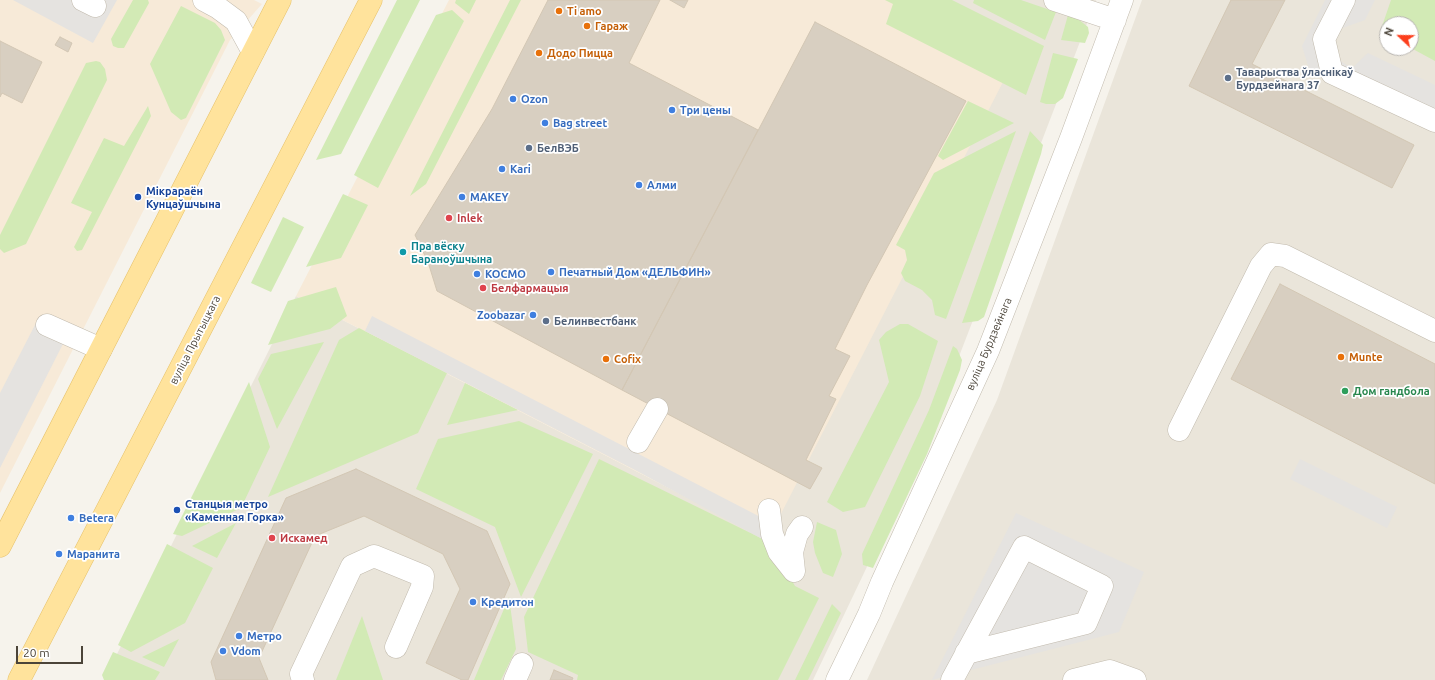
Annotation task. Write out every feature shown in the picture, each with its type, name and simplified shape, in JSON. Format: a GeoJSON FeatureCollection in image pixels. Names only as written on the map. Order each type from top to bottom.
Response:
{"type":"FeatureCollection","features":[{"type":"Feature","properties":{"kind":"main road"},"geometry":{"type":"LineString","coordinates":[[0,545],[280,0]]}},
{"type":"Feature","properties":{"kind":"main road","name":"вуліца Прытыцкага"},"geometry":{"type":"LineString","coordinates":[[19,680],[371,0]]}},
{"type":"Feature","properties":{"kind":"street"},"geometry":{"type":"LineString","coordinates":[[1055,0],[1119,10]]}},
{"type":"Feature","properties":{"kind":"street"},"geometry":{"type":"LineString","coordinates":[[1344,0],[1324,39],[1332,73],[1435,121]]}},
{"type":"Feature","properties":{"kind":"street"},"geometry":{"type":"LineString","coordinates":[[214,2],[236,21],[254,52]]}},
{"type":"Feature","properties":{"kind":"street","name":"вуліца Бурдзейнага"},"geometry":{"type":"LineString","coordinates":[[836,680],[869,614],[885,574],[988,351],[1119,10]]}},
{"type":"Feature","properties":{"kind":"street"},"geometry":{"type":"LineString","coordinates":[[1179,430],[1261,266],[1271,254],[1285,256],[1435,331]]}},
{"type":"Feature","properties":{"kind":"street"},"geometry":{"type":"LineString","coordinates":[[47,325],[101,349]]}},
{"type":"Feature","properties":{"kind":"street"},"geometry":{"type":"LineString","coordinates":[[638,442],[657,409]]}},
{"type":"Feature","properties":{"kind":"street"},"geometry":{"type":"LineString","coordinates":[[769,510],[772,534],[779,552],[794,571],[792,552],[802,527]]}},
{"type":"Feature","properties":{"kind":"street"},"geometry":{"type":"LineString","coordinates":[[952,680],[966,653],[1024,547],[1102,586],[1086,623],[966,653]]}},
{"type":"Feature","properties":{"kind":"street"},"geometry":{"type":"LineString","coordinates":[[303,680],[301,674],[352,566],[374,556],[423,576],[422,587],[396,647]]}},
{"type":"Feature","properties":{"kind":"street"},"geometry":{"type":"LineString","coordinates":[[1075,680],[1110,671],[1135,680]]}},
{"type":"Feature","properties":{"kind":"shaded area"},"geometry":{"type":"Polygon","coordinates":[[[0,0],[254,0],[262,4],[230,40],[0,493],[0,0]]]}},
{"type":"Feature","properties":{"kind":"shaded area"},"geometry":{"type":"Polygon","coordinates":[[[13,0],[117,0],[93,43],[13,0]]]}},
{"type":"Feature","properties":{"kind":"shaded area"},"geometry":{"type":"Polygon","coordinates":[[[449,0],[936,0],[1022,45],[768,539],[296,296],[449,0]]]}},
{"type":"Feature","properties":{"kind":"shaded area"},"geometry":{"type":"Polygon","coordinates":[[[936,0],[1096,0],[925,445],[813,680],[104,680],[296,296],[768,539],[936,0]]]}},
{"type":"Feature","properties":{"kind":"shaded area"},"geometry":{"type":"Polygon","coordinates":[[[1142,0],[1435,0],[1435,680],[867,680],[997,400],[1142,0]]]}},
{"type":"Feature","properties":{"kind":"shaded area"},"geometry":{"type":"Polygon","coordinates":[[[1325,0],[1375,0],[1365,20],[1340,29],[1334,46],[1335,58],[1352,68],[1368,53],[1435,85],[1435,133],[1310,72],[1302,46],[1325,0]]]}},
{"type":"Feature","properties":{"kind":"shaded area"},"geometry":{"type":"Polygon","coordinates":[[[372,316],[772,523],[764,540],[637,471],[365,331],[372,316]]]}},
{"type":"Feature","properties":{"kind":"shaded area"},"geometry":{"type":"Polygon","coordinates":[[[37,321],[67,336],[0,468],[0,393],[37,321]]]}},
{"type":"Feature","properties":{"kind":"shaded area"},"geometry":{"type":"Polygon","coordinates":[[[1300,459],[1397,507],[1387,528],[1290,479],[1300,459]]]}},
{"type":"Feature","properties":{"kind":"shaded area"},"geometry":{"type":"Polygon","coordinates":[[[1016,513],[1144,572],[1119,632],[932,680],[1016,513]]]}},
{"type":"Feature","properties":{"kind":"green space"},"geometry":{"type":"Polygon","coordinates":[[[133,0],[148,0],[149,3],[124,48],[118,48],[113,46],[111,39],[133,0]]]}},
{"type":"Feature","properties":{"kind":"green space"},"geometry":{"type":"Polygon","coordinates":[[[397,0],[420,0],[341,154],[316,160],[397,0]]]}},
{"type":"Feature","properties":{"kind":"green space"},"geometry":{"type":"Polygon","coordinates":[[[456,0],[476,0],[469,14],[455,3],[456,0]]]}},
{"type":"Feature","properties":{"kind":"green space"},"geometry":{"type":"Polygon","coordinates":[[[510,0],[521,0],[426,184],[410,196],[510,0]]]}},
{"type":"Feature","properties":{"kind":"green space"},"geometry":{"type":"Polygon","coordinates":[[[885,0],[952,0],[1044,46],[1026,95],[886,24],[893,4],[885,0]]]}},
{"type":"Feature","properties":{"kind":"green space"},"geometry":{"type":"Polygon","coordinates":[[[974,0],[1021,0],[1056,12],[1045,40],[973,3],[974,0]]]}},
{"type":"Feature","properties":{"kind":"green space"},"geometry":{"type":"Polygon","coordinates":[[[1391,0],[1435,0],[1435,61],[1419,52],[1419,16],[1386,16],[1391,0]]]}},
{"type":"Feature","properties":{"kind":"green space"},"geometry":{"type":"Polygon","coordinates":[[[181,6],[215,23],[221,30],[225,40],[186,118],[181,120],[171,112],[150,64],[181,6]]]}},
{"type":"Feature","properties":{"kind":"green space"},"geometry":{"type":"Polygon","coordinates":[[[452,10],[464,21],[378,188],[354,175],[436,15],[452,10]]]}},
{"type":"Feature","properties":{"kind":"green space"},"geometry":{"type":"Polygon","coordinates":[[[1068,15],[1078,19],[1088,27],[1089,33],[1085,43],[1061,40],[1068,15]]]}},
{"type":"Feature","properties":{"kind":"green space"},"geometry":{"type":"Polygon","coordinates":[[[1053,53],[1078,59],[1063,98],[1055,104],[1046,104],[1040,102],[1053,53]]]}},
{"type":"Feature","properties":{"kind":"green space"},"geometry":{"type":"Polygon","coordinates":[[[96,61],[100,62],[105,69],[107,80],[26,244],[4,253],[0,249],[0,235],[86,63],[96,61]]]}},
{"type":"Feature","properties":{"kind":"green space"},"geometry":{"type":"Polygon","coordinates":[[[968,101],[1014,123],[943,160],[938,156],[968,101]]]}},
{"type":"Feature","properties":{"kind":"green space"},"geometry":{"type":"Polygon","coordinates":[[[148,106],[151,116],[82,250],[77,251],[74,247],[92,212],[71,203],[104,138],[124,146],[148,106]]]}},
{"type":"Feature","properties":{"kind":"green space"},"geometry":{"type":"Polygon","coordinates":[[[1016,131],[946,319],[935,315],[932,300],[922,290],[905,281],[901,273],[907,260],[905,250],[896,245],[934,173],[1016,131]]]}},
{"type":"Feature","properties":{"kind":"green space"},"geometry":{"type":"Polygon","coordinates":[[[1030,131],[1043,145],[1041,154],[984,317],[978,321],[962,323],[1030,131]]]}},
{"type":"Feature","properties":{"kind":"green space"},"geometry":{"type":"Polygon","coordinates":[[[343,194],[368,205],[341,258],[306,267],[343,194]]]}},
{"type":"Feature","properties":{"kind":"green space"},"geometry":{"type":"Polygon","coordinates":[[[283,217],[304,227],[271,292],[251,283],[283,217]]]}},
{"type":"Feature","properties":{"kind":"green space"},"geometry":{"type":"Polygon","coordinates":[[[336,287],[347,316],[330,329],[268,345],[288,301],[336,287]]]}},
{"type":"Feature","properties":{"kind":"green space"},"geometry":{"type":"Polygon","coordinates":[[[900,324],[908,324],[938,341],[920,396],[865,507],[843,512],[827,502],[889,382],[879,340],[886,332],[900,324]]]}},
{"type":"Feature","properties":{"kind":"green space"},"geometry":{"type":"Polygon","coordinates":[[[359,328],[447,373],[418,433],[268,497],[339,340],[359,328]]]}},
{"type":"Feature","properties":{"kind":"green space"},"geometry":{"type":"Polygon","coordinates":[[[324,342],[277,429],[258,379],[271,354],[324,342]]]}},
{"type":"Feature","properties":{"kind":"green space"},"geometry":{"type":"Polygon","coordinates":[[[953,346],[957,349],[962,360],[960,370],[927,454],[873,568],[863,565],[862,554],[929,410],[953,346]]]}},
{"type":"Feature","properties":{"kind":"green space"},"geometry":{"type":"Polygon","coordinates":[[[249,382],[270,447],[241,508],[182,536],[173,534],[249,382]]]}},
{"type":"Feature","properties":{"kind":"green space"},"geometry":{"type":"Polygon","coordinates":[[[465,383],[518,410],[447,425],[465,383]]]}},
{"type":"Feature","properties":{"kind":"green space"},"geometry":{"type":"Polygon","coordinates":[[[519,421],[593,454],[521,597],[495,527],[416,489],[438,439],[519,421]]]}},
{"type":"Feature","properties":{"kind":"green space"},"geometry":{"type":"Polygon","coordinates":[[[599,459],[769,542],[795,586],[819,598],[778,680],[577,680],[578,675],[528,652],[524,617],[599,459]]]}},
{"type":"Feature","properties":{"kind":"green space"},"geometry":{"type":"Polygon","coordinates":[[[817,522],[836,530],[842,554],[833,577],[823,573],[815,553],[813,542],[817,522]]]}},
{"type":"Feature","properties":{"kind":"green space"},"geometry":{"type":"Polygon","coordinates":[[[236,523],[217,558],[192,546],[236,523]]]}},
{"type":"Feature","properties":{"kind":"green space"},"geometry":{"type":"Polygon","coordinates":[[[167,544],[213,568],[185,623],[131,652],[118,645],[167,544]]]}},
{"type":"Feature","properties":{"kind":"green space"},"geometry":{"type":"Polygon","coordinates":[[[509,597],[516,649],[501,680],[474,680],[509,597]]]}},
{"type":"Feature","properties":{"kind":"green space"},"geometry":{"type":"Polygon","coordinates":[[[832,604],[841,613],[808,680],[795,680],[832,604]]]}},
{"type":"Feature","properties":{"kind":"green space"},"geometry":{"type":"Polygon","coordinates":[[[362,616],[383,680],[336,680],[362,616]]]}},
{"type":"Feature","properties":{"kind":"green space"},"geometry":{"type":"Polygon","coordinates":[[[179,639],[164,667],[142,657],[179,639]]]}},
{"type":"Feature","properties":{"kind":"green space"},"geometry":{"type":"Polygon","coordinates":[[[113,652],[160,672],[155,680],[104,680],[102,675],[113,652]]]}},
{"type":"Feature","properties":{"kind":"building"},"geometry":{"type":"Polygon","coordinates":[[[548,0],[660,0],[629,63],[758,130],[622,390],[437,291],[428,262],[415,235],[492,109],[548,0]]]}},
{"type":"Feature","properties":{"kind":"building"},"geometry":{"type":"Polygon","coordinates":[[[670,0],[688,0],[684,8],[670,0]]]}},
{"type":"Feature","properties":{"kind":"building"},"geometry":{"type":"Polygon","coordinates":[[[1231,0],[1285,0],[1252,64],[1414,145],[1392,188],[1189,86],[1231,0]]]}},
{"type":"Feature","properties":{"kind":"building"},"geometry":{"type":"Polygon","coordinates":[[[815,22],[966,101],[867,285],[835,349],[850,356],[829,396],[836,399],[806,460],[822,468],[810,489],[622,390],[815,22]]]}},
{"type":"Feature","properties":{"kind":"building"},"geometry":{"type":"Polygon","coordinates":[[[60,37],[72,43],[68,52],[55,45],[60,37]]]}},
{"type":"Feature","properties":{"kind":"building"},"geometry":{"type":"Polygon","coordinates":[[[0,41],[42,62],[22,103],[2,93],[0,97],[0,41]]]}},
{"type":"Feature","properties":{"kind":"building","name":"Дом гандбола"},"geometry":{"type":"Polygon","coordinates":[[[1280,284],[1435,364],[1435,484],[1231,379],[1280,284]]]}},
{"type":"Feature","properties":{"kind":"building"},"geometry":{"type":"Polygon","coordinates":[[[356,469],[487,531],[510,584],[468,680],[462,680],[426,663],[460,589],[443,554],[364,516],[315,536],[259,658],[268,680],[216,680],[211,662],[286,498],[356,469]]]}},
{"type":"Feature","properties":{"kind":"building"},"geometry":{"type":"Polygon","coordinates":[[[554,670],[573,678],[572,680],[550,680],[554,670]]]}},
{"type":"Feature","properties":{"kind":"place","name":"Ti amo"},"geometry":{"type":"Point","coordinates":[559,11]}},
{"type":"Feature","properties":{"kind":"place","name":"Гараж"},"geometry":{"type":"Point","coordinates":[587,26]}},
{"type":"Feature","properties":{"kind":"place","name":"Додо Пицца"},"geometry":{"type":"Point","coordinates":[539,53]}},
{"type":"Feature","properties":{"kind":"place","name":"Таварыства ўласнікаў Бурдзейнага 37"},"geometry":{"type":"Point","coordinates":[1228,78]}},
{"type":"Feature","properties":{"kind":"place","name":"Ozon"},"geometry":{"type":"Point","coordinates":[513,99]}},
{"type":"Feature","properties":{"kind":"place","name":"Три цены"},"geometry":{"type":"Point","coordinates":[672,110]}},
{"type":"Feature","properties":{"kind":"place","name":"Bag street"},"geometry":{"type":"Point","coordinates":[545,123]}},
{"type":"Feature","properties":{"kind":"place","name":"БелВЭБ"},"geometry":{"type":"Point","coordinates":[529,148]}},
{"type":"Feature","properties":{"kind":"place","name":"Kari"},"geometry":{"type":"Point","coordinates":[502,169]}},
{"type":"Feature","properties":{"kind":"place","name":"Алми"},"geometry":{"type":"Point","coordinates":[639,185]}},
{"type":"Feature","properties":{"kind":"place","name":"Мікрараён Кунцаўшчына"},"geometry":{"type":"Point","coordinates":[138,197]}},
{"type":"Feature","properties":{"kind":"place","name":"MAKEY"},"geometry":{"type":"Point","coordinates":[462,197]}},
{"type":"Feature","properties":{"kind":"place","name":"Inlek"},"geometry":{"type":"Point","coordinates":[449,218]}},
{"type":"Feature","properties":{"kind":"place","name":"Пра вёску Бараноўшчына"},"geometry":{"type":"Point","coordinates":[403,252]}},
{"type":"Feature","properties":{"kind":"place","name":"Печатный Дом «ДЕЛЬФИН»"},"geometry":{"type":"Point","coordinates":[551,272]}},
{"type":"Feature","properties":{"kind":"place","name":"КОСМО"},"geometry":{"type":"Point","coordinates":[477,274]}},
{"type":"Feature","properties":{"kind":"place","name":"Белфармацыя"},"geometry":{"type":"Point","coordinates":[483,288]}},
{"type":"Feature","properties":{"kind":"place","name":"Zoobazar"},"geometry":{"type":"Point","coordinates":[533,315]}},
{"type":"Feature","properties":{"kind":"place","name":"Белинвестбанк"},"geometry":{"type":"Point","coordinates":[546,321]}},
{"type":"Feature","properties":{"kind":"place","name":"Munte"},"geometry":{"type":"Point","coordinates":[1341,357]}},
{"type":"Feature","properties":{"kind":"place","name":"Cofix"},"geometry":{"type":"Point","coordinates":[606,359]}},
{"type":"Feature","properties":{"kind":"place","name":"Дом гандбола"},"geometry":{"type":"Point","coordinates":[1345,391]}},
{"type":"Feature","properties":{"kind":"place","name":"Станцыя метро «Каменная Горка»"},"geometry":{"type":"Point","coordinates":[177,510]}},
{"type":"Feature","properties":{"kind":"place","name":"Betera"},"geometry":{"type":"Point","coordinates":[71,518]}},
{"type":"Feature","properties":{"kind":"place","name":"Искамед"},"geometry":{"type":"Point","coordinates":[272,538]}},
{"type":"Feature","properties":{"kind":"place","name":"Маранита"},"geometry":{"type":"Point","coordinates":[59,554]}},
{"type":"Feature","properties":{"kind":"place","name":"Кредитон"},"geometry":{"type":"Point","coordinates":[473,602]}},
{"type":"Feature","properties":{"kind":"place","name":"Метро"},"geometry":{"type":"Point","coordinates":[239,636]}},
{"type":"Feature","properties":{"kind":"place","name":"Vdom"},"geometry":{"type":"Point","coordinates":[223,651]}}]}
